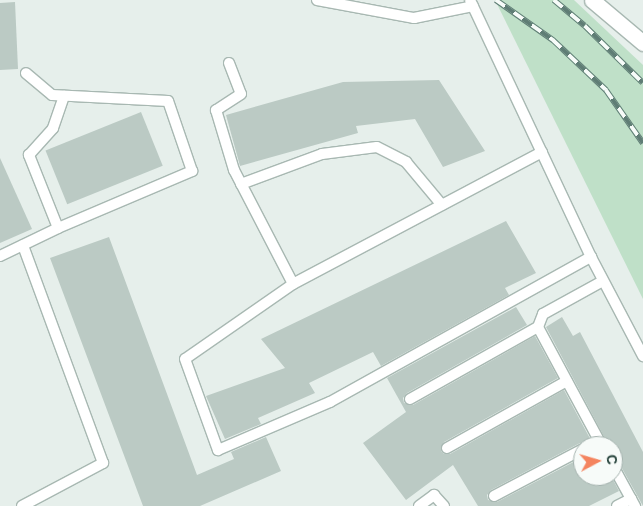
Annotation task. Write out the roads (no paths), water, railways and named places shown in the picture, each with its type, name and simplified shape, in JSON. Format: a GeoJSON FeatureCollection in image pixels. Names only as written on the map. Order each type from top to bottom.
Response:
{"type":"FeatureCollection","features":[{"type":"Feature","properties":{"kind":"street"},"geometry":{"type":"LineString","coordinates":[[592,0],[643,43]]}},
{"type":"Feature","properties":{"kind":"lane"},"geometry":{"type":"LineString","coordinates":[[317,0],[414,18],[472,3],[591,257],[643,356]]}},
{"type":"Feature","properties":{"kind":"lane"},"geometry":{"type":"LineString","coordinates":[[229,63],[241,94],[216,110],[234,170],[293,284]]}},
{"type":"Feature","properties":{"kind":"lane"},"geometry":{"type":"LineString","coordinates":[[0,256],[58,228],[192,171],[168,101],[52,95],[26,73]]}},
{"type":"Feature","properties":{"kind":"lane"},"geometry":{"type":"LineString","coordinates":[[58,228],[29,155],[53,128],[64,96]]}},
{"type":"Feature","properties":{"kind":"lane"},"geometry":{"type":"LineString","coordinates":[[241,184],[322,154],[376,147],[406,162],[442,205]]}},
{"type":"Feature","properties":{"kind":"lane"},"geometry":{"type":"LineString","coordinates":[[542,152],[293,284],[185,359],[218,450],[330,402],[591,257]]}},
{"type":"Feature","properties":{"kind":"lane"},"geometry":{"type":"LineString","coordinates":[[22,245],[103,464],[22,506]]}},
{"type":"Feature","properties":{"kind":"lane"},"geometry":{"type":"LineString","coordinates":[[410,399],[538,327],[543,314],[603,281]]}},
{"type":"Feature","properties":{"kind":"lane"},"geometry":{"type":"LineString","coordinates":[[538,327],[597,436]]}},
{"type":"Feature","properties":{"kind":"lane"},"geometry":{"type":"LineString","coordinates":[[447,448],[567,381]]}},
{"type":"Feature","properties":{"kind":"lane"},"geometry":{"type":"LineString","coordinates":[[494,496],[573,454]]}},
{"type":"Feature","properties":{"kind":"lane"},"geometry":{"type":"LineString","coordinates":[[617,506],[633,502],[623,484]]}},
{"type":"Feature","properties":{"kind":"lane"},"geometry":{"type":"LineString","coordinates":[[419,506],[434,495],[444,506]]}},
{"type":"Feature","properties":{"kind":"railway"},"geometry":{"type":"LineString","coordinates":[[496,0],[553,40],[606,90],[643,143]]}},
{"type":"Feature","properties":{"kind":"railway"},"geometry":{"type":"LineString","coordinates":[[554,0],[585,26],[643,83]]}}]}
